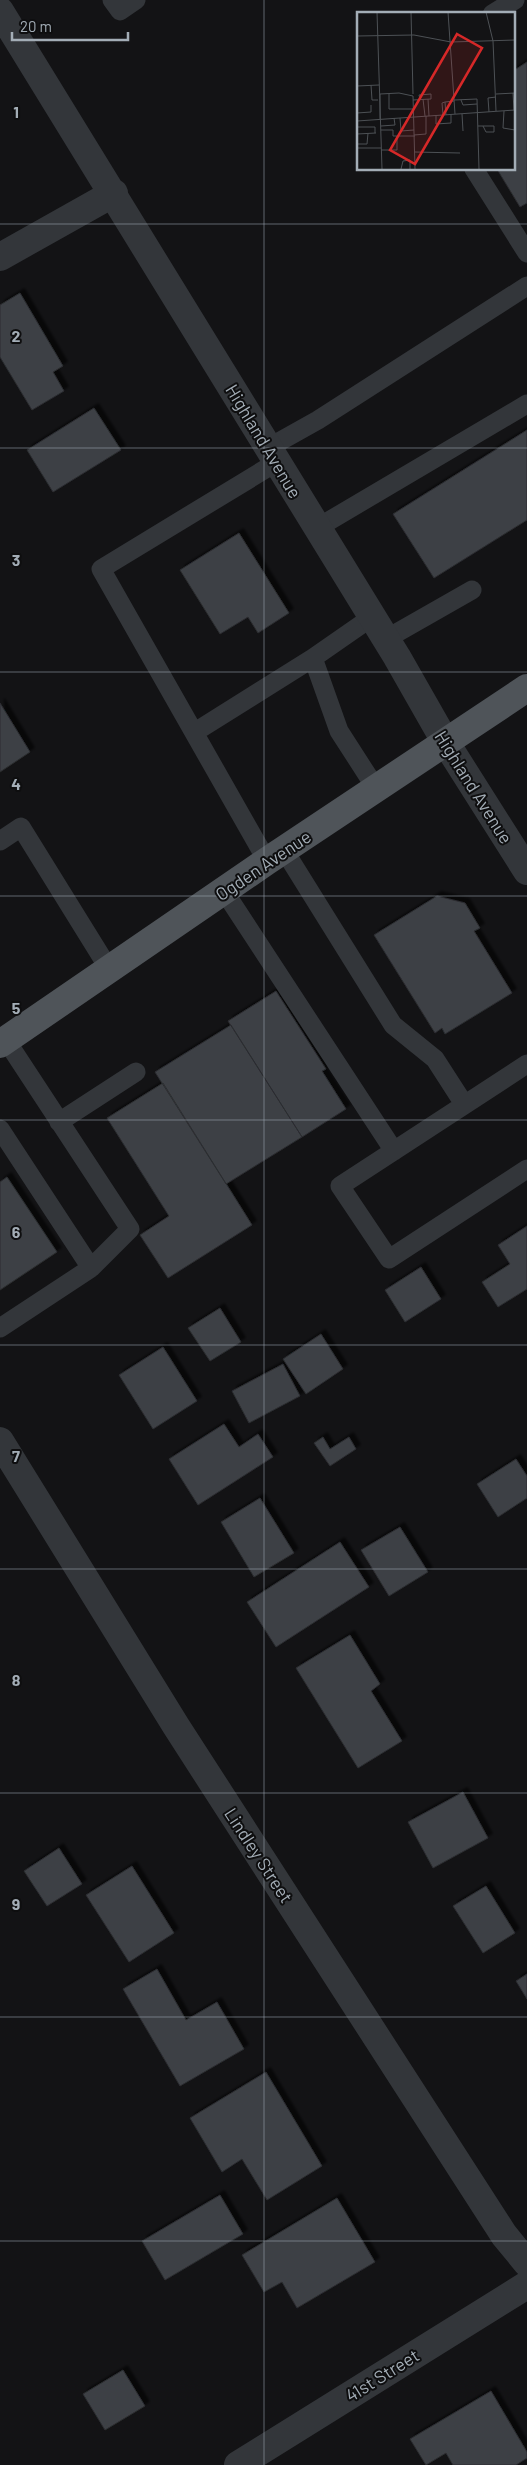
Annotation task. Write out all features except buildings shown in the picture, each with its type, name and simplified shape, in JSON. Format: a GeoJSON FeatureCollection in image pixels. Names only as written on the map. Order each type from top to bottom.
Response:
{"type":"FeatureCollection","features":[{"type":"Feature","properties":{"kind":"main road","name":"Ogden Avenue"},"geometry":{"type":"LineString","coordinates":[[3,1042],[527,688]]}},
{"type":"Feature","properties":{"kind":"street","name":"Highland Avenue"},"geometry":{"type":"LineString","coordinates":[[0,11],[114,193],[379,628],[446,743],[525,863]]}},
{"type":"Feature","properties":{"kind":"street"},"geometry":{"type":"LineString","coordinates":[[0,257],[114,193]]}},
{"type":"Feature","properties":{"kind":"street","name":"Lindley Street"},"geometry":{"type":"LineString","coordinates":[[0,1441],[176,1726],[504,2235],[527,2263]]}},
{"type":"Feature","properties":{"kind":"street","name":"41st Street"},"geometry":{"type":"LineString","coordinates":[[238,2465],[527,2285]]}},
{"type":"Feature","properties":{"kind":"lane"},"geometry":{"type":"LineString","coordinates":[[112,0],[120,11],[136,0]]}},
{"type":"Feature","properties":{"kind":"lane"},"geometry":{"type":"LineString","coordinates":[[495,12],[515,0]]}},
{"type":"Feature","properties":{"kind":"lane"},"geometry":{"type":"LineString","coordinates":[[475,170],[527,253]]}},
{"type":"Feature","properties":{"kind":"lane"},"geometry":{"type":"LineString","coordinates":[[464,1104],[435,1059],[393,1025],[276,856],[195,732],[101,569],[272,455],[318,420],[527,286]]}},
{"type":"Feature","properties":{"kind":"lane"},"geometry":{"type":"LineString","coordinates":[[317,528],[527,404]]}},
{"type":"Feature","properties":{"kind":"lane"},"geometry":{"type":"LineString","coordinates":[[195,732],[313,658],[379,628],[472,590]]}},
{"type":"Feature","properties":{"kind":"lane"},"geometry":{"type":"LineString","coordinates":[[313,658],[339,731],[377,790]]}},
{"type":"Feature","properties":{"kind":"lane"},"geometry":{"type":"LineString","coordinates":[[0,841],[21,827],[109,969]]}},
{"type":"Feature","properties":{"kind":"lane"},"geometry":{"type":"LineString","coordinates":[[224,891],[394,1151]]}},
{"type":"Feature","properties":{"kind":"lane"},"geometry":{"type":"LineString","coordinates":[[0,1328],[91,1268],[130,1229],[60,1122],[3,1042]]}},
{"type":"Feature","properties":{"kind":"lane"},"geometry":{"type":"LineString","coordinates":[[525,1071],[464,1104],[340,1186],[389,1260],[527,1169]]}},
{"type":"Feature","properties":{"kind":"lane"},"geometry":{"type":"LineString","coordinates":[[60,1122],[136,1072]]}},
{"type":"Feature","properties":{"kind":"lane"},"geometry":{"type":"LineString","coordinates":[[0,1129],[91,1268]]}}]}
